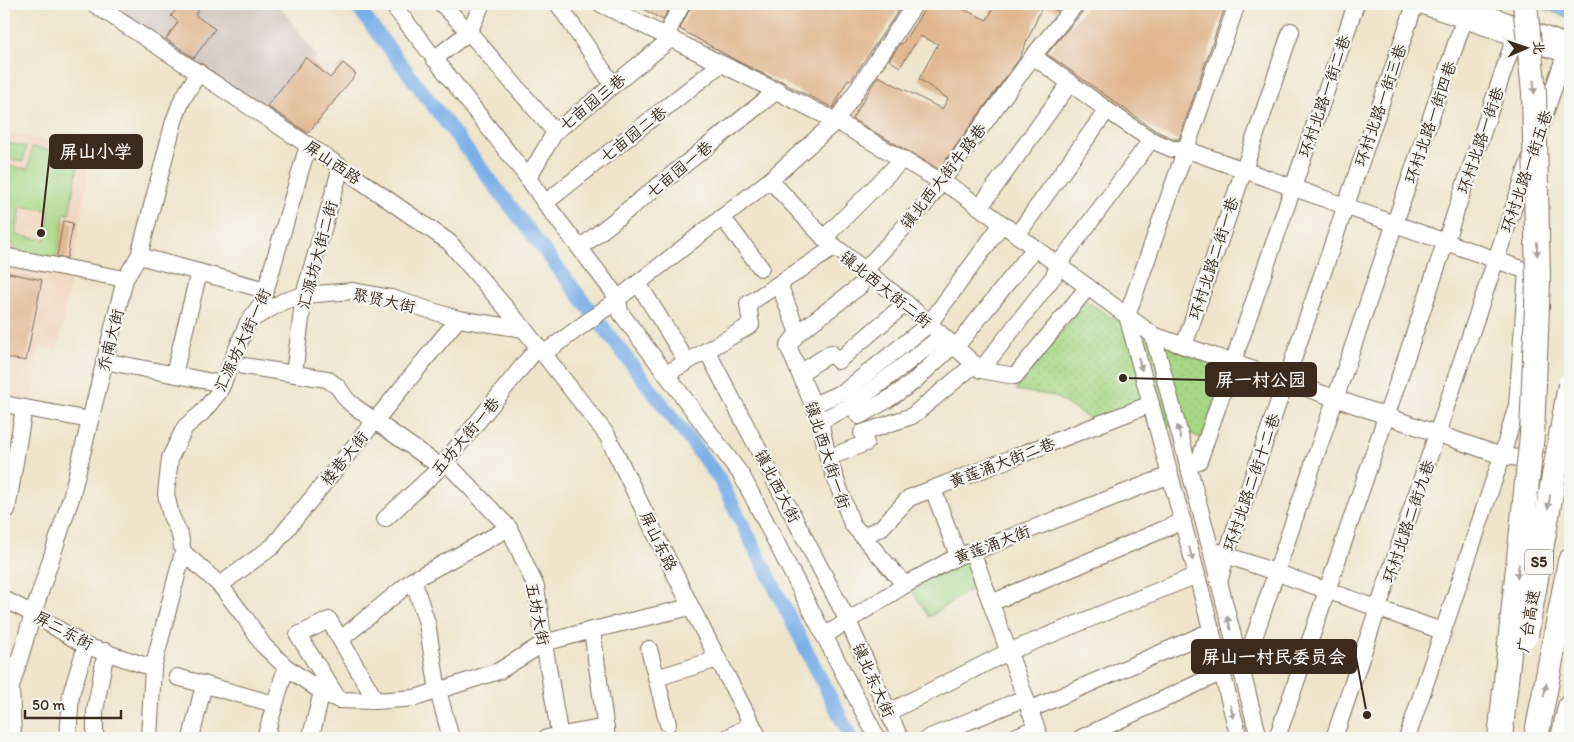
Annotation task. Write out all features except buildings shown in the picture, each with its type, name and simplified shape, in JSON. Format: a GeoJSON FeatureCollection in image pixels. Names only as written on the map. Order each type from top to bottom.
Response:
{"type":"FeatureCollection","features":[{"type":"Feature","properties":{"kind":"highway"},"geometry":{"type":"LineString","coordinates":[[1500,738],[1532,435],[1538,280],[1534,92],[1525,4]]}},
{"type":"Feature","properties":{"kind":"highway","name":"广台高速"},"geometry":{"type":"LineString","coordinates":[[1507,738],[1570,385]]}},
{"type":"Feature","properties":{"kind":"highway","name":"广台高速"},"geometry":{"type":"LineString","coordinates":[[1536,738],[1570,561]]}},
{"type":"Feature","properties":{"kind":"highway"},"geometry":{"type":"LineString","coordinates":[[1563,738],[1570,707]]}},
{"type":"Feature","properties":{"kind":"street","name":"屏山西路"},"geometry":{"type":"LineString","coordinates":[[94,4],[341,167],[449,242],[541,350]]}},
{"type":"Feature","properties":{"kind":"street"},"geometry":{"type":"LineString","coordinates":[[392,4],[528,178],[544,203],[580,248],[612,303],[742,476],[876,738]]}},
{"type":"Feature","properties":{"kind":"street"},"geometry":{"type":"LineString","coordinates":[[442,4],[469,32],[555,132]]}},
{"type":"Feature","properties":{"kind":"street"},"geometry":{"type":"LineString","coordinates":[[434,58],[469,32],[482,4]]}},
{"type":"Feature","properties":{"kind":"street"},"geometry":{"type":"LineString","coordinates":[[558,4],[613,85]]}},
{"type":"Feature","properties":{"kind":"street"},"geometry":{"type":"LineString","coordinates":[[601,4],[721,64],[778,90],[959,192],[1152,335],[1502,456],[1570,464]]}},
{"type":"Feature","properties":{"kind":"street"},"geometry":{"type":"LineString","coordinates":[[669,37],[682,4]]}},
{"type":"Feature","properties":{"kind":"street","name":"五坊大街一巷"},"geometry":{"type":"LineString","coordinates":[[385,519],[443,464],[541,350],[575,332],[770,180],[836,121],[915,4]]}},
{"type":"Feature","properties":{"kind":"street","name":"镇北西大街牛路巷"},"geometry":{"type":"LineString","coordinates":[[798,333],[860,286],[864,278],[864,271],[926,203],[1033,56],[1076,4]]}},
{"type":"Feature","properties":{"kind":"street"},"geometry":{"type":"LineString","coordinates":[[1237,4],[1127,316],[1212,631],[1234,737],[1258,734],[1242,673]]}},
{"type":"Feature","properties":{"kind":"street","name":"环村北路一街二巷"},"geometry":{"type":"LineString","coordinates":[[1188,464],[1199,461],[1356,4]]}},
{"type":"Feature","properties":{"kind":"street"},"geometry":{"type":"LineString","coordinates":[[1416,4],[1515,37],[1568,52]]}},
{"type":"Feature","properties":{"kind":"street","name":"环村北路一街三巷"},"geometry":{"type":"LineString","coordinates":[[1285,381],[1416,4]]}},
{"type":"Feature","properties":{"kind":"street"},"geometry":{"type":"LineString","coordinates":[[1461,4],[1568,52]]}},
{"type":"Feature","properties":{"kind":"street","name":"环村北路一街四巷"},"geometry":{"type":"LineString","coordinates":[[1242,673],[1464,20]]}},
{"type":"Feature","properties":{"kind":"street","name":"环村北路二街一巷"},"geometry":{"type":"LineString","coordinates":[[1184,346],[1291,31]]}},
{"type":"Feature","properties":{"kind":"street","name":"七亩园三巷"},"geometry":{"type":"LineString","coordinates":[[528,178],[555,132],[669,37]]}},
{"type":"Feature","properties":{"kind":"street","name":"环村北路一街巷"},"geometry":{"type":"LineString","coordinates":[[1277,738],[1515,37]]}},
{"type":"Feature","properties":{"kind":"street","name":"环村北路一街五巷"},"geometry":{"type":"LineString","coordinates":[[1437,433],[1568,52]]}},
{"type":"Feature","properties":{"kind":"street"},"geometry":{"type":"LineString","coordinates":[[1033,56],[1151,140],[1172,149],[1185,149],[1527,270],[1517,405],[1502,456],[1407,738]]}},
{"type":"Feature","properties":{"kind":"street","name":"七亩园二巷"},"geometry":{"type":"LineString","coordinates":[[544,203],[721,64]]}},
{"type":"Feature","properties":{"kind":"street","name":"乔南大街"},"geometry":{"type":"LineString","coordinates":[[12,738],[7,687],[11,661],[33,614],[71,498],[125,279],[139,256],[174,121],[182,100],[199,72]]}},
{"type":"Feature","properties":{"kind":"street"},"geometry":{"type":"LineString","coordinates":[[980,207],[1070,83]]}},
{"type":"Feature","properties":{"kind":"street","name":"七亩园一巷"},"geometry":{"type":"LineString","coordinates":[[580,248],[778,90]]}},
{"type":"Feature","properties":{"kind":"street"},"geometry":{"type":"LineString","coordinates":[[1017,234],[1107,110]]}},
{"type":"Feature","properties":{"kind":"street"},"geometry":{"type":"LineString","coordinates":[[828,458],[866,443],[862,433],[912,416],[978,367],[1054,276],[1058,265],[1151,140]]}},
{"type":"Feature","properties":{"kind":"street","name":"汇源坊大街一街"},"geometry":{"type":"LineString","coordinates":[[149,738],[153,668],[183,552],[180,535],[171,516],[166,494],[170,458],[185,427],[202,413],[219,392],[248,322],[262,303],[308,145]]}},
{"type":"Feature","properties":{"kind":"street"},"geometry":{"type":"LineString","coordinates":[[666,374],[751,325],[748,304],[779,284],[829,243],[903,159]]}},
{"type":"Feature","properties":{"kind":"street","name":"汇源坊大街二街"},"geometry":{"type":"LineString","coordinates":[[294,374],[304,295],[341,167]]}},
{"type":"Feature","properties":{"kind":"street","name":"镇北西大街二街"},"geometry":{"type":"LineString","coordinates":[[770,180],[829,243],[906,303],[978,367]]}},
{"type":"Feature","properties":{"kind":"street"},"geometry":{"type":"LineString","coordinates":[[722,217],[761,268]]}},
{"type":"Feature","properties":{"kind":"street"},"geometry":{"type":"LineString","coordinates":[[813,405],[845,391],[929,324],[1002,224]]}},
{"type":"Feature","properties":{"kind":"street"},"geometry":{"type":"LineString","coordinates":[[852,405],[859,416],[912,383],[949,349],[956,348],[1035,248]]}},
{"type":"Feature","properties":{"kind":"street"},"geometry":{"type":"LineString","coordinates":[[4,256],[125,279]]}},
{"type":"Feature","properties":{"kind":"street"},"geometry":{"type":"LineString","coordinates":[[139,256],[266,290]]}},
{"type":"Feature","properties":{"kind":"street"},"geometry":{"type":"LineString","coordinates":[[174,374],[199,272]]}},
{"type":"Feature","properties":{"kind":"street"},"geometry":{"type":"LineString","coordinates":[[638,283],[687,362]]}},
{"type":"Feature","properties":{"kind":"street"},"geometry":{"type":"LineString","coordinates":[[779,284],[798,333]]}},
{"type":"Feature","properties":{"kind":"street"},"geometry":{"type":"LineString","coordinates":[[978,367],[1015,376],[1088,288]]}},
{"type":"Feature","properties":{"kind":"street","name":"聚贤大街"},"geometry":{"type":"LineString","coordinates":[[248,322],[284,301],[304,295],[353,291],[392,298],[458,319],[524,329]]}},
{"type":"Feature","properties":{"kind":"street"},"geometry":{"type":"LineString","coordinates":[[800,374],[832,353],[838,361],[906,303]]}},
{"type":"Feature","properties":{"kind":"street","name":"楼巷大街"},"geometry":{"type":"LineString","coordinates":[[220,585],[273,546],[458,319]]}},
{"type":"Feature","properties":{"kind":"street","name":"镇北西大街一街"},"geometry":{"type":"LineString","coordinates":[[798,333],[788,346],[820,421],[828,458],[852,524],[905,585]]}},
{"type":"Feature","properties":{"kind":"street"},"geometry":{"type":"LineString","coordinates":[[1152,335],[1188,464],[1218,552],[1442,631]]}},
{"type":"Feature","properties":{"kind":"street"},"geometry":{"type":"LineString","coordinates":[[820,421],[852,405],[942,336]]}},
{"type":"Feature","properties":{"kind":"street","name":"屏山东路"},"geometry":{"type":"LineString","coordinates":[[541,350],[607,435],[690,607],[756,731]]}},
{"type":"Feature","properties":{"kind":"street","name":"镇北西大街"},"geometry":{"type":"LineString","coordinates":[[706,351],[848,621]]}},
{"type":"Feature","properties":{"kind":"street"},"geometry":{"type":"LineString","coordinates":[[104,361],[222,384]]}},
{"type":"Feature","properties":{"kind":"street","name":"五坊大街"},"geometry":{"type":"LineString","coordinates":[[231,364],[326,379],[338,387],[347,400],[443,464],[509,528],[536,587],[555,737]]}},
{"type":"Feature","properties":{"kind":"street","name":"环村北路二街十二巷"},"geometry":{"type":"LineString","coordinates":[[1242,673],[1219,583],[1218,552],[1285,381]]}},
{"type":"Feature","properties":{"kind":"street"},"geometry":{"type":"LineString","coordinates":[[4,404],[90,420]]}},
{"type":"Feature","properties":{"kind":"street","name":"黄莲涌大街二巷"},"geometry":{"type":"LineString","coordinates":[[863,536],[881,528],[909,498],[1151,404]]}},
{"type":"Feature","properties":{"kind":"street"},"geometry":{"type":"LineString","coordinates":[[7,510],[24,408]]}},
{"type":"Feature","properties":{"kind":"street","name":"环村北路二街九巷"},"geometry":{"type":"LineString","coordinates":[[1334,738],[1437,433]]}},
{"type":"Feature","properties":{"kind":"street","name":"黄莲涌大街"},"geometry":{"type":"LineString","coordinates":[[824,636],[905,585],[965,554],[1170,475]]}},
{"type":"Feature","properties":{"kind":"street"},"geometry":{"type":"LineString","coordinates":[[933,489],[991,603],[1038,733],[1012,738]]}},
{"type":"Feature","properties":{"kind":"street"},"geometry":{"type":"LineString","coordinates":[[991,603],[1183,521]]}},
{"type":"Feature","properties":{"kind":"street"},"geometry":{"type":"LineString","coordinates":[[340,639],[413,580],[509,528]]}},
{"type":"Feature","properties":{"kind":"street"},"geometry":{"type":"LineString","coordinates":[[183,552],[220,585],[263,645],[286,667],[322,692],[339,700],[376,701],[415,698],[499,672],[544,643],[690,607]]}},
{"type":"Feature","properties":{"kind":"street"},"geometry":{"type":"LineString","coordinates":[[889,712],[1008,652],[1197,575]]}},
{"type":"Feature","properties":{"kind":"street"},"geometry":{"type":"LineString","coordinates":[[413,580],[427,623],[438,690],[451,738]]}},
{"type":"Feature","properties":{"kind":"street","name":"屏二东街"},"geometry":{"type":"LineString","coordinates":[[4,599],[86,646],[153,668]]}},
{"type":"Feature","properties":{"kind":"street"},"geometry":{"type":"LineString","coordinates":[[339,700],[298,635],[329,620],[376,701]]}},
{"type":"Feature","properties":{"kind":"street","name":"镇北东大街"},"geometry":{"type":"LineString","coordinates":[[848,621],[900,738]]}},
{"type":"Feature","properties":{"kind":"street"},"geometry":{"type":"LineString","coordinates":[[555,737],[607,733],[592,630]]}},
{"type":"Feature","properties":{"kind":"street"},"geometry":{"type":"LineString","coordinates":[[928,738],[1027,704],[1212,631]]}},
{"type":"Feature","properties":{"kind":"street"},"geometry":{"type":"LineString","coordinates":[[68,738],[71,694],[86,646]]}},
{"type":"Feature","properties":{"kind":"street"},"geometry":{"type":"LineString","coordinates":[[649,649],[668,724]]}},
{"type":"Feature","properties":{"kind":"street"},"geometry":{"type":"LineString","coordinates":[[95,738],[95,711],[106,651]]}},
{"type":"Feature","properties":{"kind":"street"},"geometry":{"type":"LineString","coordinates":[[656,678],[718,659]]}},
{"type":"Feature","properties":{"kind":"street"},"geometry":{"type":"LineString","coordinates":[[265,738],[286,667]]}},
{"type":"Feature","properties":{"kind":"street"},"geometry":{"type":"LineString","coordinates":[[1080,738],[1222,672]]}},
{"type":"Feature","properties":{"kind":"street"},"geometry":{"type":"LineString","coordinates":[[177,677],[274,704]]}},
{"type":"Feature","properties":{"kind":"street"},"geometry":{"type":"LineString","coordinates":[[191,738],[204,684]]}},
{"type":"Feature","properties":{"kind":"street"},"geometry":{"type":"LineString","coordinates":[[313,738],[312,732],[322,692]]}},
{"type":"Feature","properties":{"kind":"street"},"geometry":{"type":"LineString","coordinates":[[727,738],[756,731]]}},
{"type":"Feature","properties":{"kind":"shaded area"},"geometry":{"type":"Polygon","coordinates":[[[117,4],[278,4],[317,56],[312,62],[330,78],[343,63],[356,74],[305,138],[113,8],[117,4]]]}},
{"type":"Feature","properties":{"kind":"shaded area"},"geometry":{"type":"Polygon","coordinates":[[[4,132],[92,151],[58,350],[40,347],[30,402],[4,397],[4,132]]]}},
{"type":"Feature","properties":{"kind":"green space"},"geometry":{"type":"Polygon","coordinates":[[[4,142],[26,147],[23,162],[4,158],[4,142]]]}},
{"type":"Feature","properties":{"kind":"green space"},"geometry":{"type":"Polygon","coordinates":[[[32,147],[80,156],[69,214],[64,214],[56,262],[13,254],[14,244],[4,242],[4,165],[28,169],[32,147]],[[21,206],[16,235],[45,240],[50,211],[21,206]]]}},
{"type":"Feature","properties":{"kind":"green space"},"geometry":{"type":"Polygon","coordinates":[[[1086,301],[1110,316],[1189,356],[1225,367],[1203,439],[1131,409],[1095,422],[1054,396],[1016,390],[1086,301]]]}},
{"type":"Feature","properties":{"kind":"green space"},"geometry":{"type":"Polygon","coordinates":[[[964,556],[981,582],[929,617],[912,591],[964,556]]]}},
{"type":"Feature","properties":{"kind":"water"},"geometry":{"type":"Polygon","coordinates":[[[1530,4],[1570,4],[1570,18],[1530,4]]]}},
{"type":"Feature","properties":{"kind":"waterway"},"geometry":{"type":"LineString","coordinates":[[355,4],[719,478],[851,738]]}},
{"type":"Feature","properties":{"kind":"place","name":"屏山小学"},"geometry":{"type":"Point","coordinates":[41,233]}},
{"type":"Feature","properties":{"kind":"place","name":"屏一村公园"},"geometry":{"type":"Point","coordinates":[1123,378]}},
{"type":"Feature","properties":{"kind":"place","name":"屏山一村民委员会"},"geometry":{"type":"Point","coordinates":[1367,715]}}]}
